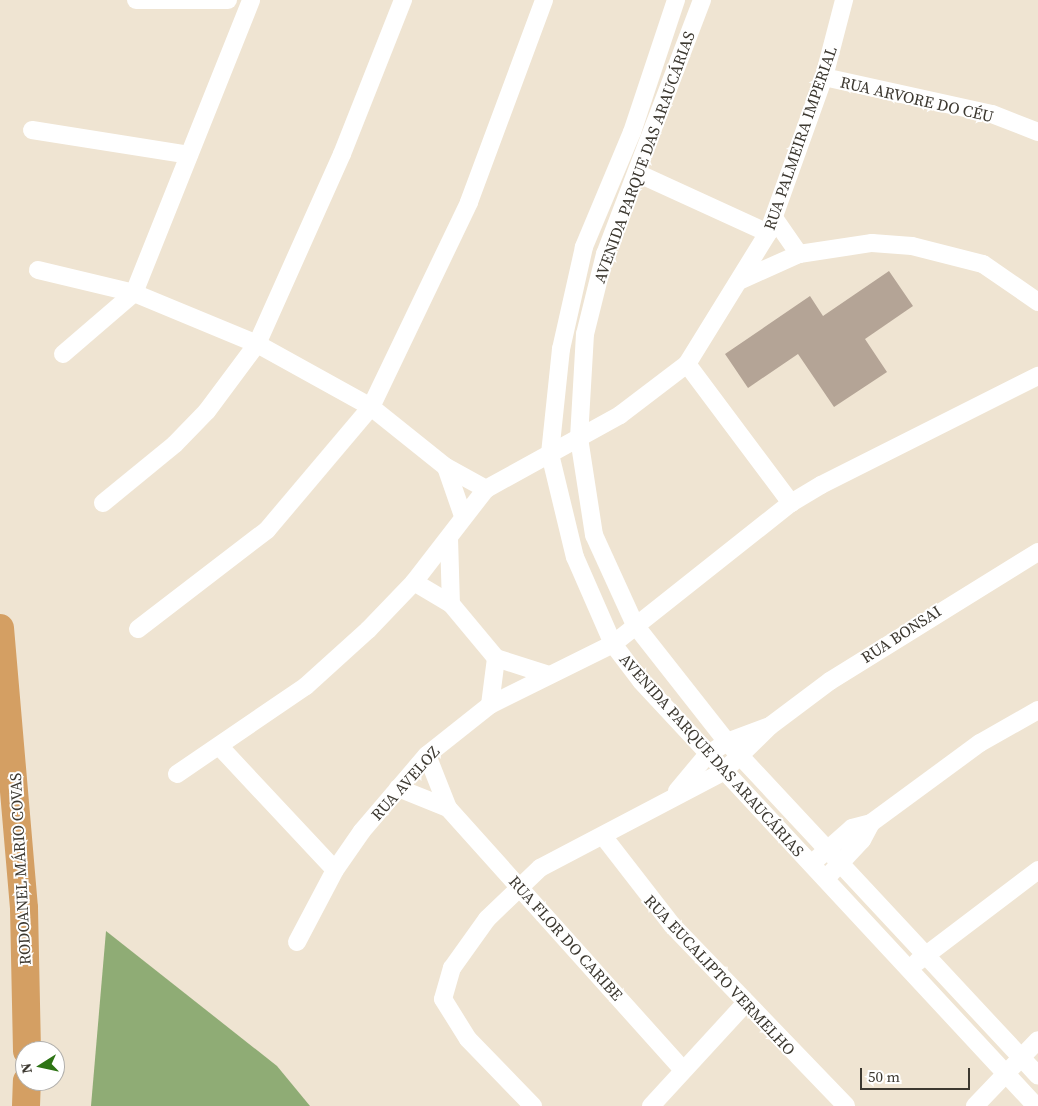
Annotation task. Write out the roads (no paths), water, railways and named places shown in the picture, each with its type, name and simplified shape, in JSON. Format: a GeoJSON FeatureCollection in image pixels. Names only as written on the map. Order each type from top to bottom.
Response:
{"type":"FeatureCollection","features":[{"type":"Feature","properties":{"kind":"highway","name":"RODOANEL MÁRIO COVAS"},"geometry":{"type":"LineString","coordinates":[[0,628],[24,908],[27,1041]]}},
{"type":"Feature","properties":{"kind":"highway"},"geometry":{"type":"LineString","coordinates":[[26,1091],[26,1106]]}},
{"type":"Feature","properties":{"kind":"street"},"geometry":{"type":"LineString","coordinates":[[136,0],[228,0]]}},
{"type":"Feature","properties":{"kind":"street"},"geometry":{"type":"LineString","coordinates":[[63,354],[134,293],[252,0]]}},
{"type":"Feature","properties":{"kind":"street"},"geometry":{"type":"LineString","coordinates":[[103,503],[201,418],[257,344],[342,154],[403,0]]}},
{"type":"Feature","properties":{"kind":"street"},"geometry":{"type":"LineString","coordinates":[[138,629],[267,530],[371,407],[469,202],[544,0]]}},
{"type":"Feature","properties":{"kind":"street","name":"AVENIDA PARQUE DAS ARAUCÁRIAS"},"geometry":{"type":"LineString","coordinates":[[676,0],[632,132],[584,246],[561,349],[550,454],[575,557],[613,644],[723,772],[1004,1075],[1036,1106]]}},
{"type":"Feature","properties":{"kind":"street","name":"AVENIDA PARQUE DAS ARAUCÁRIAS"},"geometry":{"type":"LineString","coordinates":[[702,0],[593,293],[579,388],[579,438],[594,535],[636,625],[727,742],[1038,1075]]}},
{"type":"Feature","properties":{"kind":"street","name":"RUA PALMEIRA IMPERIAL"},"geometry":{"type":"LineString","coordinates":[[486,489],[640,402],[687,364],[741,280],[770,226],[824,77],[844,0]]}},
{"type":"Feature","properties":{"kind":"street","name":"RUA ARVORE DO CÉU"},"geometry":{"type":"LineString","coordinates":[[824,77],[992,114],[1038,132]]}},
{"type":"Feature","properties":{"kind":"street"},"geometry":{"type":"LineString","coordinates":[[32,130],[189,155]]}},
{"type":"Feature","properties":{"kind":"street"},"geometry":{"type":"LineString","coordinates":[[638,173],[770,226],[799,254]]}},
{"type":"Feature","properties":{"kind":"street"},"geometry":{"type":"LineString","coordinates":[[741,280],[799,254],[847,243],[912,246],[983,264],[1038,302]]}},
{"type":"Feature","properties":{"kind":"street"},"geometry":{"type":"LineString","coordinates":[[38,270],[134,293],[257,344],[371,407],[446,467],[486,489],[463,516],[449,538],[414,582],[306,686],[220,747],[177,774]]}},
{"type":"Feature","properties":{"kind":"street"},"geometry":{"type":"LineString","coordinates":[[687,364],[791,503]]}},
{"type":"Feature","properties":{"kind":"street","name":"RUA AVELOZ"},"geometry":{"type":"LineString","coordinates":[[297,942],[335,870],[398,788],[427,755],[490,705],[613,644],[791,503],[942,420],[1036,378]]}},
{"type":"Feature","properties":{"kind":"street"},"geometry":{"type":"LineString","coordinates":[[446,467],[463,516]]}},
{"type":"Feature","properties":{"kind":"street"},"geometry":{"type":"LineString","coordinates":[[449,538],[450,604]]}},
{"type":"Feature","properties":{"kind":"street","name":"RUA BONSAI"},"geometry":{"type":"LineString","coordinates":[[770,726],[904,631],[1038,552]]}},
{"type":"Feature","properties":{"kind":"street"},"geometry":{"type":"LineString","coordinates":[[414,582],[450,604],[496,658],[549,675]]}},
{"type":"Feature","properties":{"kind":"street"},"geometry":{"type":"LineString","coordinates":[[490,705],[496,658]]}},
{"type":"Feature","properties":{"kind":"street"},"geometry":{"type":"LineString","coordinates":[[823,880],[840,865],[871,823],[957,758],[1038,710]]}},
{"type":"Feature","properties":{"kind":"street"},"geometry":{"type":"LineString","coordinates":[[672,798],[708,755],[727,742],[770,726]]}},
{"type":"Feature","properties":{"kind":"street"},"geometry":{"type":"LineString","coordinates":[[533,1106],[468,1039],[443,999],[447,980],[466,944],[520,885],[540,868],[603,836],[644,818],[672,798],[723,772],[741,757],[770,726]]}},
{"type":"Feature","properties":{"kind":"street"},"geometry":{"type":"LineString","coordinates":[[220,747],[335,870]]}},
{"type":"Feature","properties":{"kind":"street"},"geometry":{"type":"LineString","coordinates":[[427,755],[448,808]]}},
{"type":"Feature","properties":{"kind":"street"},"geometry":{"type":"LineString","coordinates":[[398,788],[448,808]]}},
{"type":"Feature","properties":{"kind":"street","name":"RUA FLOR DO CARIBE"},"geometry":{"type":"LineString","coordinates":[[448,808],[520,885],[683,1070]]}},
{"type":"Feature","properties":{"kind":"street"},"geometry":{"type":"LineString","coordinates":[[810,865],[852,828],[871,823]]}},
{"type":"Feature","properties":{"kind":"street","name":"RUA EUCALIPTO VERMELHO"},"geometry":{"type":"LineString","coordinates":[[603,836],[626,872],[744,1005],[846,1106]]}},
{"type":"Feature","properties":{"kind":"street"},"geometry":{"type":"LineString","coordinates":[[907,971],[1038,870]]}},
{"type":"Feature","properties":{"kind":"street"},"geometry":{"type":"LineString","coordinates":[[651,1106],[744,1005]]}},
{"type":"Feature","properties":{"kind":"street"},"geometry":{"type":"LineString","coordinates":[[975,1106],[1038,1040]]}}]}
